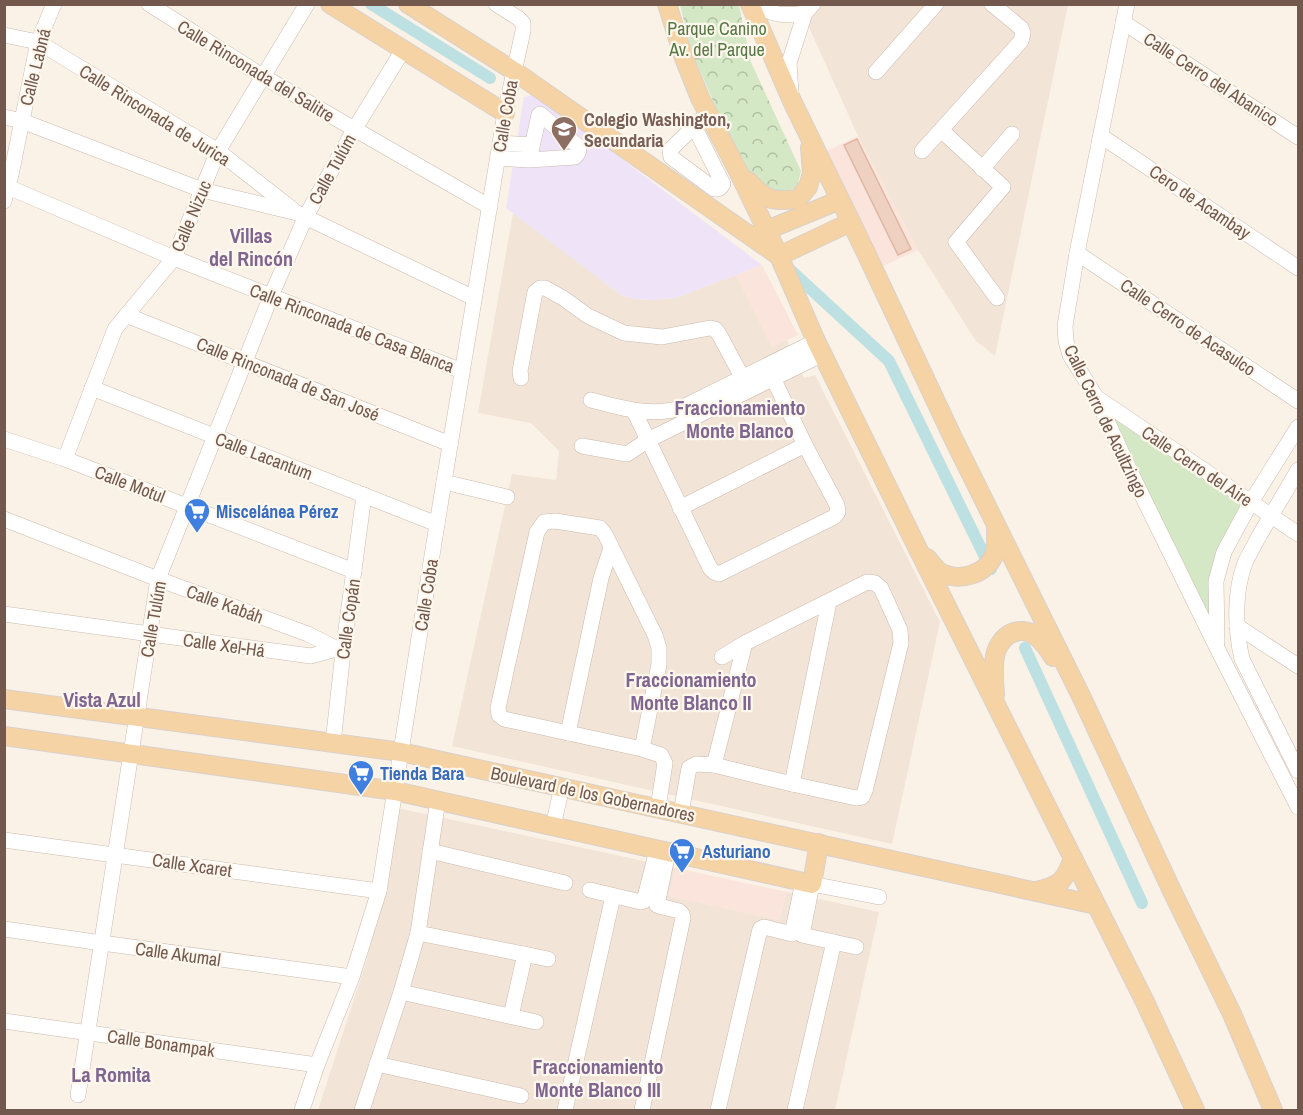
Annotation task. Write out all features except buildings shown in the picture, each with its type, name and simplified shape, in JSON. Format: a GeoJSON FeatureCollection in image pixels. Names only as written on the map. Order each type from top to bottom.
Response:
{"type":"FeatureCollection","features":[{"type":"Feature","properties":{"kind":"main road"},"geometry":{"type":"LineString","coordinates":[[330,4],[505,113]]}},
{"type":"Feature","properties":{"kind":"main road"},"geometry":{"type":"LineString","coordinates":[[408,4],[513,70],[758,233],[779,256],[819,347],[1145,1002],[1195,1110]]}},
{"type":"Feature","properties":{"kind":"main road"},"geometry":{"type":"LineString","coordinates":[[667,4],[684,58],[708,113],[738,171],[758,233]]}},
{"type":"Feature","properties":{"kind":"main road"},"geometry":{"type":"LineString","coordinates":[[753,4],[792,101],[954,440],[1082,698],[1232,1014],[1273,1110]]}},
{"type":"Feature","properties":{"kind":"main road"},"geometry":{"type":"LineString","coordinates":[[738,171],[761,195],[778,202],[798,200],[808,188],[812,172],[809,137]]}},
{"type":"Feature","properties":{"kind":"main road"},"geometry":{"type":"LineString","coordinates":[[758,233],[840,200]]}},
{"type":"Feature","properties":{"kind":"main road"},"geometry":{"type":"LineString","coordinates":[[779,256],[851,222]]}},
{"type":"Feature","properties":{"kind":"main road"},"geometry":{"type":"LineString","coordinates":[[916,545],[939,571],[952,576],[965,577],[977,573],[990,563],[995,551],[996,525]]}},
{"type":"Feature","properties":{"kind":"main road"},"geometry":{"type":"LineString","coordinates":[[996,705],[994,669],[997,649],[1009,633],[1019,630],[1031,633],[1041,640],[1082,698]]}},
{"type":"Feature","properties":{"kind":"main road","name":"Boulevard de los Gobernadores"},"geometry":{"type":"LineString","coordinates":[[4,699],[401,752],[1096,905]]}},
{"type":"Feature","properties":{"kind":"main road"},"geometry":{"type":"LineString","coordinates":[[4,736],[395,791],[808,883],[819,843]]}},
{"type":"Feature","properties":{"kind":"main road"},"geometry":{"type":"LineString","coordinates":[[1035,892],[1058,884],[1064,878],[1073,858]]}},
{"type":"Feature","properties":{"kind":"street","name":"Calle Labná"},"geometry":{"type":"LineString","coordinates":[[6,194],[38,42],[54,4]]}},
{"type":"Feature","properties":{"kind":"street","name":"Calle Rinconada del Salitre"},"geometry":{"type":"LineString","coordinates":[[149,4],[264,77],[490,207]]}},
{"type":"Feature","properties":{"kind":"street","name":"Calle Nizuc"},"geometry":{"type":"LineString","coordinates":[[65,459],[115,329],[174,258],[218,151],[307,4]]}},
{"type":"Feature","properties":{"kind":"street","name":"Calle Coba"},"geometry":{"type":"LineString","coordinates":[[302,1110],[352,977],[379,891],[474,298],[505,113],[523,31],[523,23],[518,18],[496,4]]}},
{"type":"Feature","properties":{"kind":"street"},"geometry":{"type":"LineString","coordinates":[[753,4],[785,15],[809,9]]}},
{"type":"Feature","properties":{"kind":"street"},"geometry":{"type":"LineString","coordinates":[[876,72],[936,4]]}},
{"type":"Feature","properties":{"kind":"street"},"geometry":{"type":"LineString","coordinates":[[922,151],[1021,41],[1023,33],[1021,28],[992,4]]}},
{"type":"Feature","properties":{"kind":"street","name":"Calle Cerro de Acultzingo"},"geometry":{"type":"LineString","coordinates":[[1127,4],[1077,253],[1065,326],[1066,341],[1070,355],[1096,397],[1217,648],[1299,807]]}},
{"type":"Feature","properties":{"kind":"street"},"geometry":{"type":"LineString","coordinates":[[792,101],[789,63],[809,9]]}},
{"type":"Feature","properties":{"kind":"street","name":"Calle Cerro del Abanico"},"geometry":{"type":"LineString","coordinates":[[1123,22],[1299,137]]}},
{"type":"Feature","properties":{"kind":"street","name":"Calle Rinconada de Jurica"},"geometry":{"type":"LineString","coordinates":[[4,35],[38,42],[218,151],[301,214]]}},
{"type":"Feature","properties":{"kind":"street","name":"Calle Tulúm"},"geometry":{"type":"LineString","coordinates":[[78,1095],[158,579],[271,296],[301,214],[403,50]]}},
{"type":"Feature","properties":{"kind":"street"},"geometry":{"type":"LineString","coordinates":[[694,126],[708,113]]}},
{"type":"Feature","properties":{"kind":"street"},"geometry":{"type":"LineString","coordinates":[[4,117],[202,190],[301,214],[474,298]]}},
{"type":"Feature","properties":{"kind":"street"},"geometry":{"type":"LineString","coordinates":[[940,130],[1003,188],[956,242],[998,298]]}},
{"type":"Feature","properties":{"kind":"street"},"geometry":{"type":"LineString","coordinates":[[982,169],[1012,134]]}},
{"type":"Feature","properties":{"kind":"street","name":"Cero de Acambay"},"geometry":{"type":"LineString","coordinates":[[1101,136],[1299,268]]}},
{"type":"Feature","properties":{"kind":"street"},"geometry":{"type":"LineString","coordinates":[[499,150],[531,152]]}},
{"type":"Feature","properties":{"kind":"street","name":"Calle Rinconada de Casa Blanca"},"geometry":{"type":"LineString","coordinates":[[6,194],[462,371]]}},
{"type":"Feature","properties":{"kind":"street","name":"Calle Cerro de Acasulco"},"geometry":{"type":"LineString","coordinates":[[1077,253],[1299,401]]}},
{"type":"Feature","properties":{"kind":"street"},"geometry":{"type":"LineString","coordinates":[[521,378],[520,371],[535,292],[540,288],[545,288],[588,316],[624,333],[662,337],[715,329],[745,384]]}},
{"type":"Feature","properties":{"kind":"street","name":"Calle Rinconada de San José"},"geometry":{"type":"LineString","coordinates":[[126,315],[450,444]]}},
{"type":"Feature","properties":{"kind":"street"},"geometry":{"type":"LineString","coordinates":[[591,400],[634,411],[668,412],[745,384],[773,378],[819,347]]}},
{"type":"Feature","properties":{"kind":"street"},"geometry":{"type":"LineString","coordinates":[[582,446],[627,454],[745,384],[819,347]]}},
{"type":"Feature","properties":{"kind":"street"},"geometry":{"type":"LineString","coordinates":[[634,411],[710,568],[719,574],[834,517],[838,512],[837,505],[773,378]]}},
{"type":"Feature","properties":{"kind":"street","name":"Calle Lacantum"},"geometry":{"type":"LineString","coordinates":[[92,388],[437,524]]}},
{"type":"Feature","properties":{"kind":"street","name":"Calle Cerro del Aire"},"geometry":{"type":"LineString","coordinates":[[1096,397],[1299,534]]}},
{"type":"Feature","properties":{"kind":"street"},"geometry":{"type":"LineString","coordinates":[[1217,648],[1216,581],[1224,552],[1251,502],[1299,427]]}},
{"type":"Feature","properties":{"kind":"street","name":"Calle Motul"},"geometry":{"type":"LineString","coordinates":[[4,439],[65,459],[354,571]]}},
{"type":"Feature","properties":{"kind":"street"},"geometry":{"type":"LineString","coordinates":[[680,507],[805,445]]}},
{"type":"Feature","properties":{"kind":"street"},"geometry":{"type":"LineString","coordinates":[[1299,470],[1270,515],[1245,563],[1238,597],[1237,626],[1242,659],[1299,771]]}},
{"type":"Feature","properties":{"kind":"street"},"geometry":{"type":"LineString","coordinates":[[444,482],[507,497]]}},
{"type":"Feature","properties":{"kind":"street","name":"Calle Copán"},"geometry":{"type":"LineString","coordinates":[[333,743],[339,650],[354,571],[364,495]]}},
{"type":"Feature","properties":{"kind":"street","name":"Calle Kabáh"},"geometry":{"type":"LineString","coordinates":[[4,519],[308,634],[339,650]]}},
{"type":"Feature","properties":{"kind":"street"},"geometry":{"type":"LineString","coordinates":[[642,749],[659,664],[659,648],[655,635],[600,528],[549,520],[544,522],[539,527],[534,543],[498,708],[499,716],[661,755],[665,763],[658,808]]}},
{"type":"Feature","properties":{"kind":"street"},"geometry":{"type":"LineString","coordinates":[[568,733],[601,578],[611,548]]}},
{"type":"Feature","properties":{"kind":"street"},"geometry":{"type":"LineString","coordinates":[[681,813],[689,768],[696,764],[714,765],[862,798],[901,643],[900,630],[881,588],[875,583],[867,582],[745,643],[722,657]]}},
{"type":"Feature","properties":{"kind":"street"},"geometry":{"type":"LineString","coordinates":[[792,784],[829,602]]}},
{"type":"Feature","properties":{"kind":"street","name":"Calle Xel-Há"},"geometry":{"type":"LineString","coordinates":[[4,614],[310,656],[339,650]]}},
{"type":"Feature","properties":{"kind":"street"},"geometry":{"type":"LineString","coordinates":[[1237,626],[1299,666]]}},
{"type":"Feature","properties":{"kind":"street"},"geometry":{"type":"LineString","coordinates":[[714,765],[745,643]]}},
{"type":"Feature","properties":{"kind":"street"},"geometry":{"type":"LineString","coordinates":[[553,826],[562,787]]}},
{"type":"Feature","properties":{"kind":"street"},"geometry":{"type":"LineString","coordinates":[[362,1110],[418,933],[442,801]]}},
{"type":"Feature","properties":{"kind":"street","name":"Calle Xcaret"},"geometry":{"type":"LineString","coordinates":[[4,840],[379,891]]}},
{"type":"Feature","properties":{"kind":"street"},"geometry":{"type":"LineString","coordinates":[[650,903],[662,851]]}},
{"type":"Feature","properties":{"kind":"street"},"geometry":{"type":"LineString","coordinates":[[434,852],[565,883]]}},
{"type":"Feature","properties":{"kind":"street"},"geometry":{"type":"LineString","coordinates":[[797,934],[808,883],[879,897]]}},
{"type":"Feature","properties":{"kind":"street"},"geometry":{"type":"LineString","coordinates":[[590,890],[679,911],[683,918],[642,1110]]}},
{"type":"Feature","properties":{"kind":"street"},"geometry":{"type":"LineString","coordinates":[[565,1110],[613,896]]}},
{"type":"Feature","properties":{"kind":"street"},"geometry":{"type":"LineString","coordinates":[[718,1110],[760,930],[764,927],[856,947]]}},
{"type":"Feature","properties":{"kind":"street","name":"Calle Akumal"},"geometry":{"type":"LineString","coordinates":[[4,929],[352,977]]}},
{"type":"Feature","properties":{"kind":"street"},"geometry":{"type":"LineString","coordinates":[[418,933],[548,959]]}},
{"type":"Feature","properties":{"kind":"street"},"geometry":{"type":"LineString","coordinates":[[795,1110],[834,942]]}},
{"type":"Feature","properties":{"kind":"street"},"geometry":{"type":"LineString","coordinates":[[511,1016],[525,954]]}},
{"type":"Feature","properties":{"kind":"street"},"geometry":{"type":"LineString","coordinates":[[401,992],[536,1022]]}},
{"type":"Feature","properties":{"kind":"street","name":"Calle Bonampak"},"geometry":{"type":"LineString","coordinates":[[4,1021],[317,1065]]}},
{"type":"Feature","properties":{"kind":"street"},"geometry":{"type":"LineString","coordinates":[[377,1064],[521,1096]]}},
{"type":"Feature","properties":{"kind":"shaded area"},"geometry":{"type":"Polygon","coordinates":[[[799,5],[1068,5],[995,356],[976,341],[918,250],[858,136],[799,5]]]}},
{"type":"Feature","properties":{"kind":"shaded area","name":"Colegio Washington, Secundaria"},"geometry":{"type":"Polygon","coordinates":[[[536,94],[762,265],[676,298],[634,299],[621,295],[506,208],[524,97],[536,94]]]}},
{"type":"Feature","properties":{"kind":"shaded area"},"geometry":{"type":"Polygon","coordinates":[[[858,136],[918,250],[883,266],[827,151],[858,136]]]}},
{"type":"Feature","properties":{"kind":"shaded area"},"geometry":{"type":"Polygon","coordinates":[[[513,213],[621,295],[634,299],[676,298],[736,275],[772,347],[787,340],[804,378],[815,375],[940,622],[892,844],[452,746],[512,474],[556,480],[559,451],[531,423],[478,413],[513,213]]]}},
{"type":"Feature","properties":{"kind":"shaded area"},"geometry":{"type":"Polygon","coordinates":[[[762,265],[798,335],[772,347],[736,275],[762,265]]]}},
{"type":"Feature","properties":{"kind":"shaded area"},"geometry":{"type":"Polygon","coordinates":[[[397,808],[676,868],[669,896],[779,920],[787,892],[879,912],[835,1110],[318,1110],[367,959],[397,808]]]}},
{"type":"Feature","properties":{"kind":"shaded area"},"geometry":{"type":"Polygon","coordinates":[[[676,868],[787,892],[779,920],[669,896],[676,868]]]}},
{"type":"Feature","properties":{"kind":"green space","name":"Parque Canino Av. del Parque"},"geometry":{"type":"Polygon","coordinates":[[[680,5],[739,5],[751,62],[801,171],[797,187],[778,195],[761,185],[741,166],[692,52],[680,5]]]}},
{"type":"Feature","properties":{"kind":"green space"},"geometry":{"type":"Polygon","coordinates":[[[1096,397],[1251,502],[1224,552],[1217,648],[1096,397]]]}},
{"type":"Feature","properties":{"kind":"waterway"},"geometry":{"type":"LineString","coordinates":[[371,4],[490,78]]}},
{"type":"Feature","properties":{"kind":"waterway"},"geometry":{"type":"LineString","coordinates":[[788,268],[889,361],[991,569]]}},
{"type":"Feature","properties":{"kind":"waterway"},"geometry":{"type":"LineString","coordinates":[[1025,648],[1142,903]]}},
{"type":"Feature","properties":{"kind":"place","name":"Colegio Washington, Secundaria"},"geometry":{"type":"Point","coordinates":[564,152]}},
{"type":"Feature","properties":{"kind":"place","name":"Miscelánea Pérez"},"geometry":{"type":"Point","coordinates":[197,534]}},
{"type":"Feature","properties":{"kind":"place","name":"Tienda Bara"},"geometry":{"type":"Point","coordinates":[361,796]}},
{"type":"Feature","properties":{"kind":"place","name":"Asturiano"},"geometry":{"type":"Point","coordinates":[682,874]}},
{"type":"Feature","properties":{"kind":"district","name":"Villas del Rincón"},"geometry":{"type":"Point","coordinates":[251,246]}},
{"type":"Feature","properties":{"kind":"district","name":"Fraccionamiento Monte Blanco"},"geometry":{"type":"Point","coordinates":[740,418]}},
{"type":"Feature","properties":{"kind":"district","name":"Fraccionamiento Monte Blanco II"},"geometry":{"type":"Point","coordinates":[691,690]}},
{"type":"Feature","properties":{"kind":"district","name":"Vista Azul"},"geometry":{"type":"Point","coordinates":[102,699]}},
{"type":"Feature","properties":{"kind":"district","name":"La Romita"},"geometry":{"type":"Point","coordinates":[111,1074]}},
{"type":"Feature","properties":{"kind":"district","name":"Fraccionamiento Monte Blanco III"},"geometry":{"type":"Point","coordinates":[598,1078]}}]}
